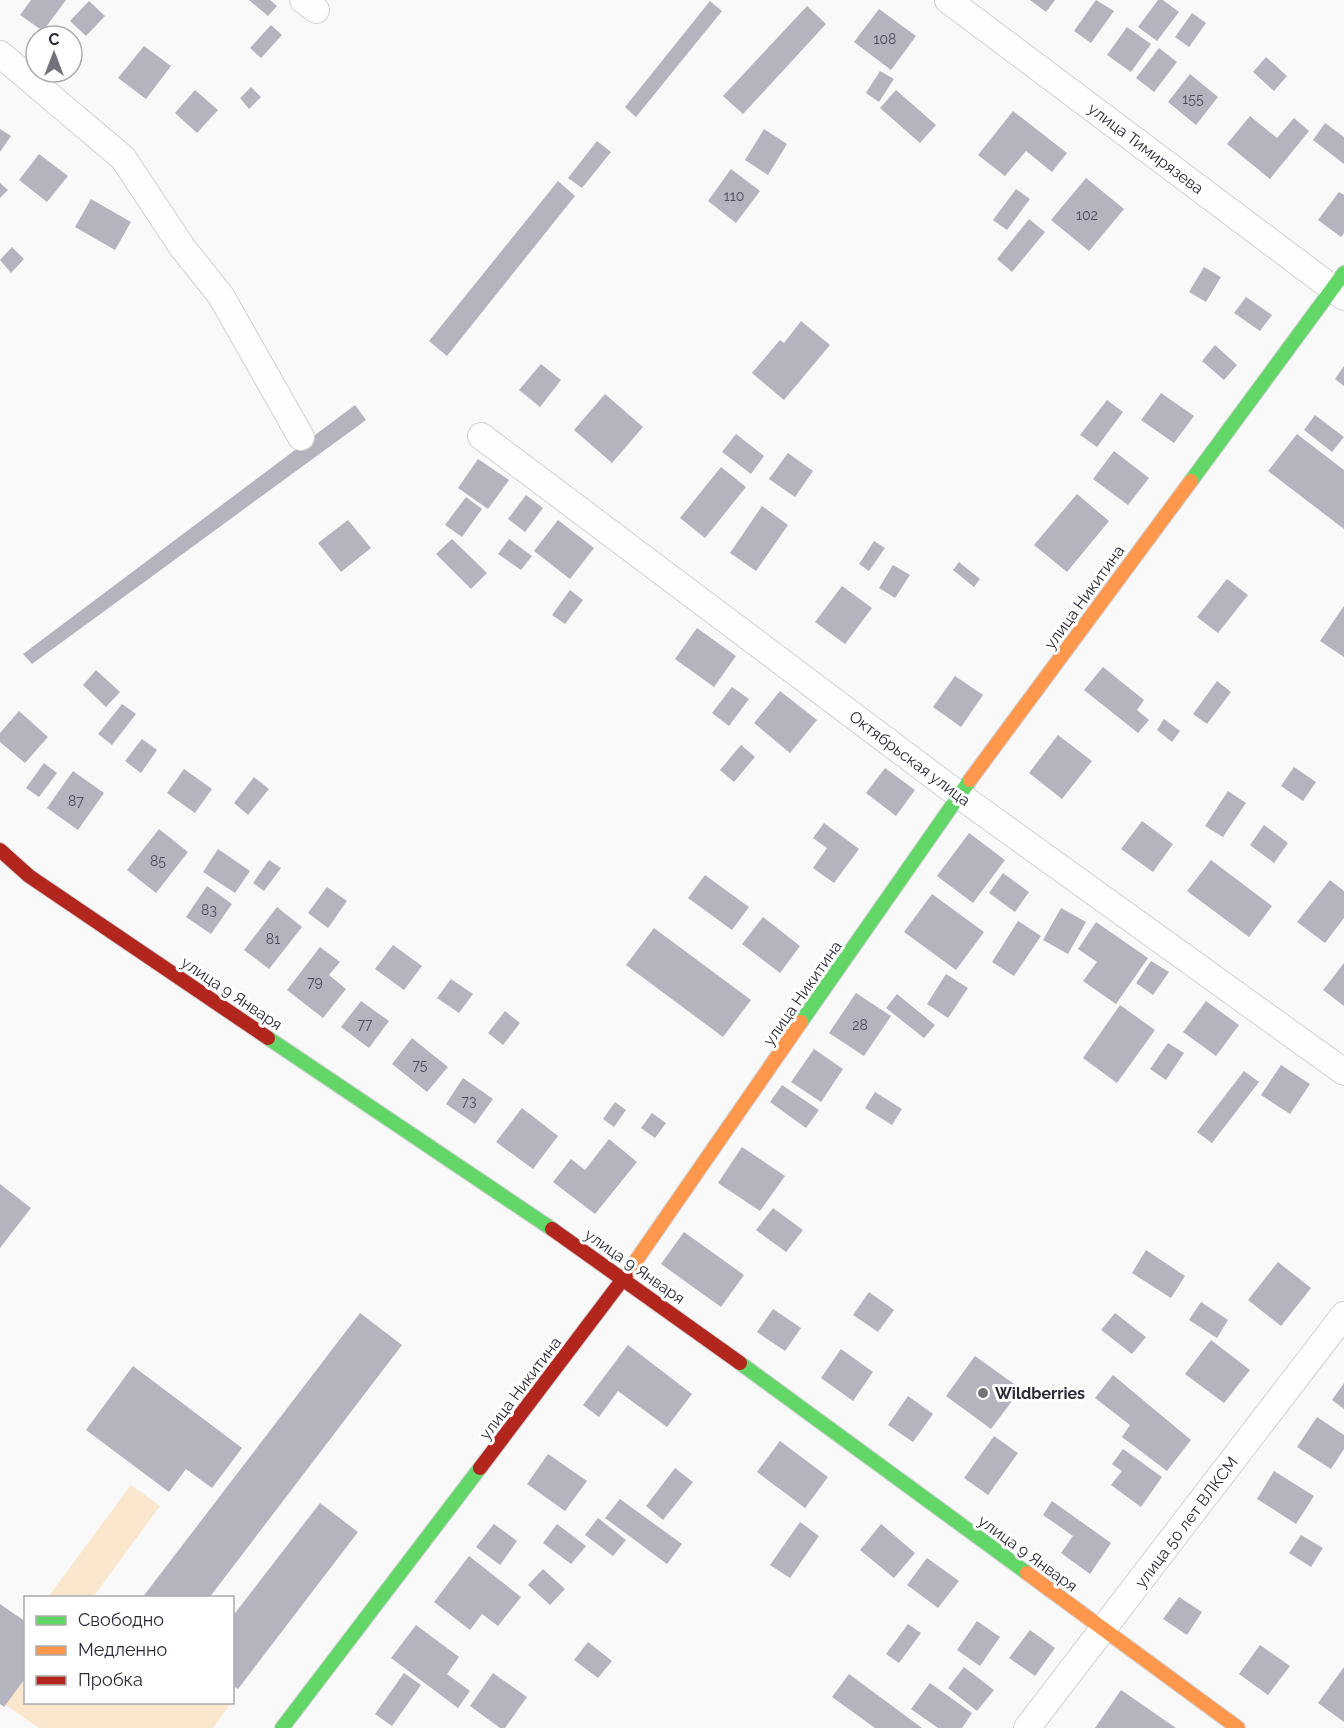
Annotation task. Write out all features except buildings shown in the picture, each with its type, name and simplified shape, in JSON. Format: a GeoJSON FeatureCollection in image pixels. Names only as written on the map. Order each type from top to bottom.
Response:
{"type":"FeatureCollection","features":[{"type":"Feature","properties":{"kind":"street","name":"улица Тимирязева"},"geometry":{"type":"LineString","coordinates":[[948,0],[1340,286]]}},
{"type":"Feature","properties":{"kind":"street"},"geometry":{"type":"LineString","coordinates":[[0,54],[123,158],[182,246],[221,296],[301,437]]}},
{"type":"Feature","properties":{"kind":"street","name":"улица Никитина"},"geometry":{"type":"LineString","coordinates":[[282,1728],[624,1278],[959,795],[1340,286]]}},
{"type":"Feature","properties":{"kind":"street","name":"Октябрьская улица"},"geometry":{"type":"LineString","coordinates":[[481,436],[959,795],[1344,1072]]}},
{"type":"Feature","properties":{"kind":"street","name":"улица 9 Января"},"geometry":{"type":"LineString","coordinates":[[0,850],[29,876],[624,1278],[1238,1728]]}},
{"type":"Feature","properties":{"kind":"street","name":"улица 50 лет ВЛКСМ"},"geometry":{"type":"LineString","coordinates":[[1027,1728],[1344,1315]]}},
{"type":"Feature","properties":{"kind":"shaded area"},"geometry":{"type":"Polygon","coordinates":[[[131,1485],[160,1506],[94,1596],[49,1596],[131,1485]]]}},
{"type":"Feature","properties":{"kind":"shaded area"},"geometry":{"type":"Polygon","coordinates":[[[24,1632],[24,1704],[230,1704],[213,1728],[39,1728],[0,1701],[24,1632]]]}},
{"type":"Feature","properties":{"kind":"traffic: fast"},"geometry":{"type":"LineString","coordinates":[[1191,481],[1344,273]]}},
{"type":"Feature","properties":{"kind":"traffic: fast"},"geometry":{"type":"LineString","coordinates":[[801,1022],[970,780]]}},
{"type":"Feature","properties":{"kind":"traffic: fast"},"geometry":{"type":"LineString","coordinates":[[268,1038],[552,1229]]}},
{"type":"Feature","properties":{"kind":"traffic: fast"},"geometry":{"type":"LineString","coordinates":[[740,1363],[1027,1573]]}},
{"type":"Feature","properties":{"kind":"traffic: fast"},"geometry":{"type":"LineString","coordinates":[[282,1728],[480,1468]]}},
{"type":"Feature","properties":{"kind":"traffic: slow"},"geometry":{"type":"LineString","coordinates":[[970,780],[1191,481]]}},
{"type":"Feature","properties":{"kind":"traffic: slow"},"geometry":{"type":"LineString","coordinates":[[626,1275],[801,1022]]}},
{"type":"Feature","properties":{"kind":"traffic: slow"},"geometry":{"type":"LineString","coordinates":[[1027,1573],[1238,1728]]}},
{"type":"Feature","properties":{"kind":"traffic: jam"},"geometry":{"type":"LineString","coordinates":[[0,850],[29,876],[268,1038]]}},
{"type":"Feature","properties":{"kind":"traffic: jam"},"geometry":{"type":"LineString","coordinates":[[552,1229],[740,1363]]}},
{"type":"Feature","properties":{"kind":"traffic: jam"},"geometry":{"type":"LineString","coordinates":[[480,1468],[626,1275]]}},
{"type":"Feature","properties":{"kind":"place","name":"Wildberries"},"geometry":{"type":"Point","coordinates":[983,1393]}}]}
